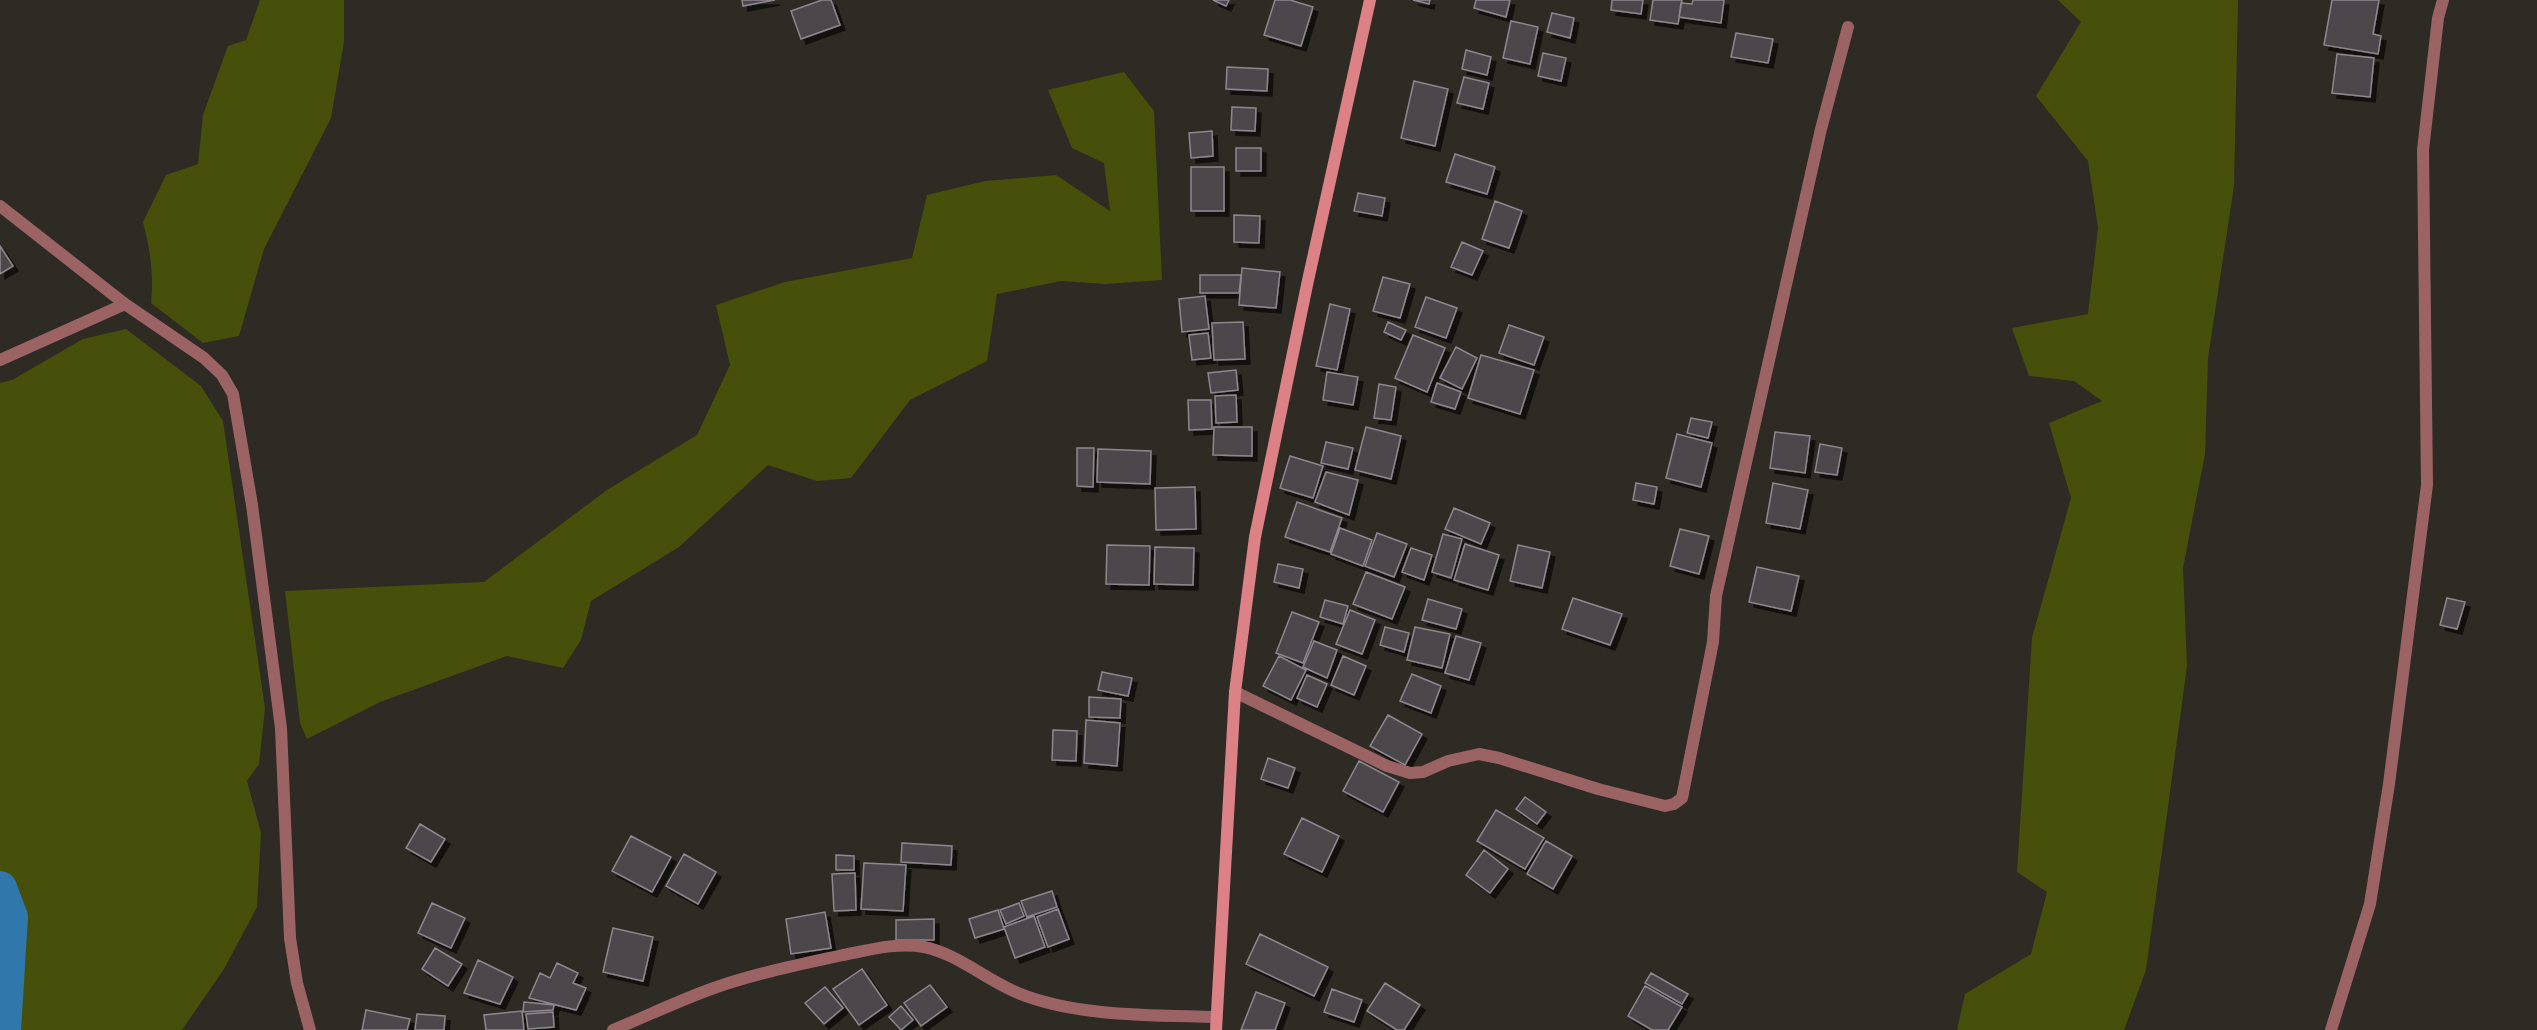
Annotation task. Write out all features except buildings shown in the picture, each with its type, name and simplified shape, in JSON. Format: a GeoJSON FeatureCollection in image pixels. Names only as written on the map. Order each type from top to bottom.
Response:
{"type":"FeatureCollection","features":[{"type":"Feature","properties":{"kind":"street"},"geometry":{"type":"LineString","coordinates":[[1216,1030],[1235,692],[1258,526],[1370,0]]}},
{"type":"Feature","properties":{"kind":"street"},"geometry":{"type":"LineString","coordinates":[[2331,1030],[2370,904],[2390,784],[2427,485],[2423,150],[2442,0]]}},
{"type":"Feature","properties":{"kind":"street"},"geometry":{"type":"LineString","coordinates":[[1235,692],[1387,766],[1410,773],[1423,772],[1448,761],[1479,754],[1665,806],[1674,804],[1682,798],[1713,642],[1716,596],[1821,129],[1848,27]]}},
{"type":"Feature","properties":{"kind":"street"},"geometry":{"type":"LineString","coordinates":[[0,206],[124,304],[204,358],[222,375],[232,394],[252,505],[281,728],[290,938],[297,983],[310,1030]]}},
{"type":"Feature","properties":{"kind":"street"},"geometry":{"type":"LineString","coordinates":[[0,360],[124,304]]}},
{"type":"Feature","properties":{"kind":"street"},"geometry":{"type":"LineString","coordinates":[[613,1030],[716,987],[831,958],[884,947],[905,946],[939,951],[989,979],[1040,1001],[1074,1008],[1158,1016],[1216,1017]]}},
{"type":"Feature","properties":{"kind":"green space"},"geometry":{"type":"Polygon","coordinates":[[[260,0],[344,0],[344,42],[331,118],[264,249],[239,336],[203,343],[151,303],[151,262],[143,222],[166,175],[198,164],[203,115],[228,46],[246,40],[260,0]]]}},
{"type":"Feature","properties":{"kind":"green space"},"geometry":{"type":"Polygon","coordinates":[[[2058,0],[2238,0],[2234,186],[2208,358],[2205,454],[2183,568],[2187,666],[2146,970],[2124,1030],[1957,1030],[1965,994],[2031,954],[2047,892],[2017,872],[2032,638],[2071,498],[2049,423],[2102,401],[2074,381],[2029,376],[2012,328],[2088,314],[2098,228],[2088,161],[2036,96],[2081,22],[2058,0]]]}},
{"type":"Feature","properties":{"kind":"green space"},"geometry":{"type":"Polygon","coordinates":[[[1124,72],[1154,111],[1162,280],[1105,284],[1061,281],[997,294],[987,361],[910,400],[851,478],[817,481],[768,465],[679,547],[591,601],[581,640],[563,668],[507,656],[380,702],[307,739],[300,723],[285,591],[484,582],[607,490],[697,435],[730,365],[716,305],[785,282],[912,258],[927,195],[985,181],[1056,175],[1110,211],[1104,163],[1072,148],[1048,90],[1124,72]]]}},
{"type":"Feature","properties":{"kind":"green space"},"geometry":{"type":"Polygon","coordinates":[[[126,329],[201,386],[223,421],[265,708],[259,764],[247,781],[261,833],[257,907],[224,969],[182,1030],[0,1030],[0,383],[12,380],[83,339],[126,329]]]}},
{"type":"Feature","properties":{"kind":"waterway"},"geometry":{"type":"LineString","coordinates":[[0,888],[11,917],[4,1030]]}}]}
